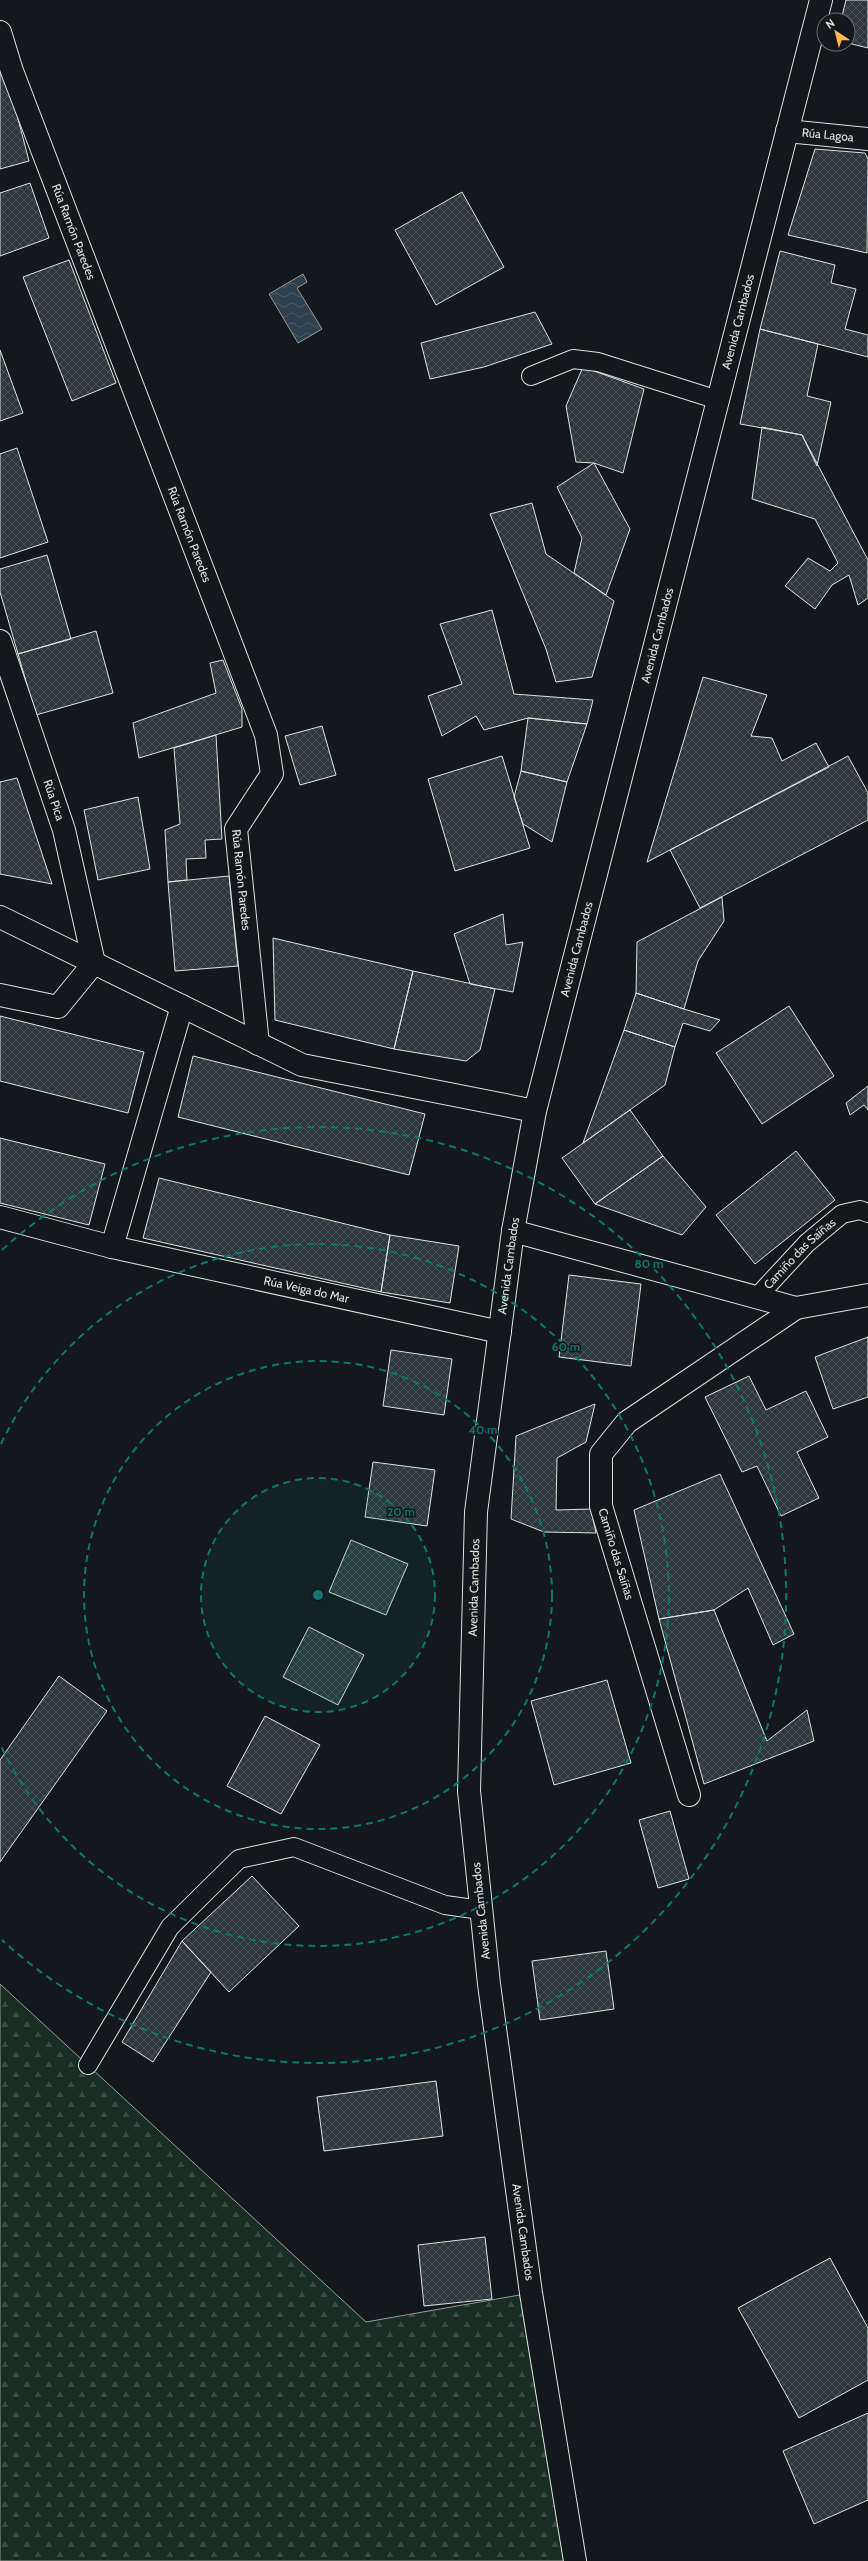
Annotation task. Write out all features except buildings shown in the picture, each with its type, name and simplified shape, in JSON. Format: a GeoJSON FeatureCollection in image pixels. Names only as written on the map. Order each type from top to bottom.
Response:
{"type":"FeatureCollection","features":[{"type":"Feature","properties":{"kind":"street","name":"Avenida Cambados"},"geometry":{"type":"LineString","coordinates":[[574,2561],[531,2293],[489,1984],[469,1792],[476,1512],[513,1231],[535,1111],[821,0]]}},
{"type":"Feature","properties":{"kind":"street","name":"Rúa Ramón Paredes"},"geometry":{"type":"LineString","coordinates":[[0,32],[12,71],[266,735],[272,774],[236,830],[258,1044]]}},
{"type":"Feature","properties":{"kind":"street","name":"Rúa Lagoa"},"geometry":{"type":"LineString","coordinates":[[787,131],[868,139]]}},
{"type":"Feature","properties":{"kind":"street","name":"Rúa Pica"},"geometry":{"type":"LineString","coordinates":[[0,641],[64,830],[94,963]]}},
{"type":"Feature","properties":{"kind":"street"},"geometry":{"type":"LineString","coordinates":[[0,917],[302,1065],[535,1111]]}},
{"type":"Feature","properties":{"kind":"street"},"geometry":{"type":"LineString","coordinates":[[0,995],[58,1007],[94,963]]}},
{"type":"Feature","properties":{"kind":"street"},"geometry":{"type":"LineString","coordinates":[[112,1248],[182,1006]]}},
{"type":"Feature","properties":{"kind":"street","name":"Rúa Veiga do Mar"},"geometry":{"type":"LineString","coordinates":[[0,1217],[112,1248],[500,1332]]}},
{"type":"Feature","properties":{"kind":"street","name":"Camiño das Saíñas"},"geometry":{"type":"LineString","coordinates":[[513,1231],[796,1308]]}},
{"type":"Feature","properties":{"kind":"street","name":"Camiño das Saíñas"},"geometry":{"type":"LineString","coordinates":[[689,1795],[601,1506],[601,1454],[628,1422],[796,1308],[868,1295]]}},
{"type":"Feature","properties":{"kind":"lane"},"geometry":{"type":"LineString","coordinates":[[531,376],[573,359],[598,362],[718,400]]}},
{"type":"Feature","properties":{"kind":"lane","name":"Camiño das Saíñas"},"geometry":{"type":"LineString","coordinates":[[757,1297],[807,1243],[842,1214],[860,1210],[868,1213]]}},
{"type":"Feature","properties":{"kind":"lane"},"geometry":{"type":"LineString","coordinates":[[88,2065],[170,1927],[239,1860],[294,1847],[445,1905],[481,1910]]}},
{"type":"Feature","properties":{"kind":"green space"},"geometry":{"type":"Polygon","coordinates":[[[0,1984],[366,2322],[531,2293],[574,2561],[0,2561],[0,1984]]]}},
{"type":"Feature","properties":{"kind":"water"},"geometry":{"type":"Polygon","coordinates":[[[303,274],[307,282],[297,288],[322,329],[298,343],[269,294],[303,274]]]}}]}
